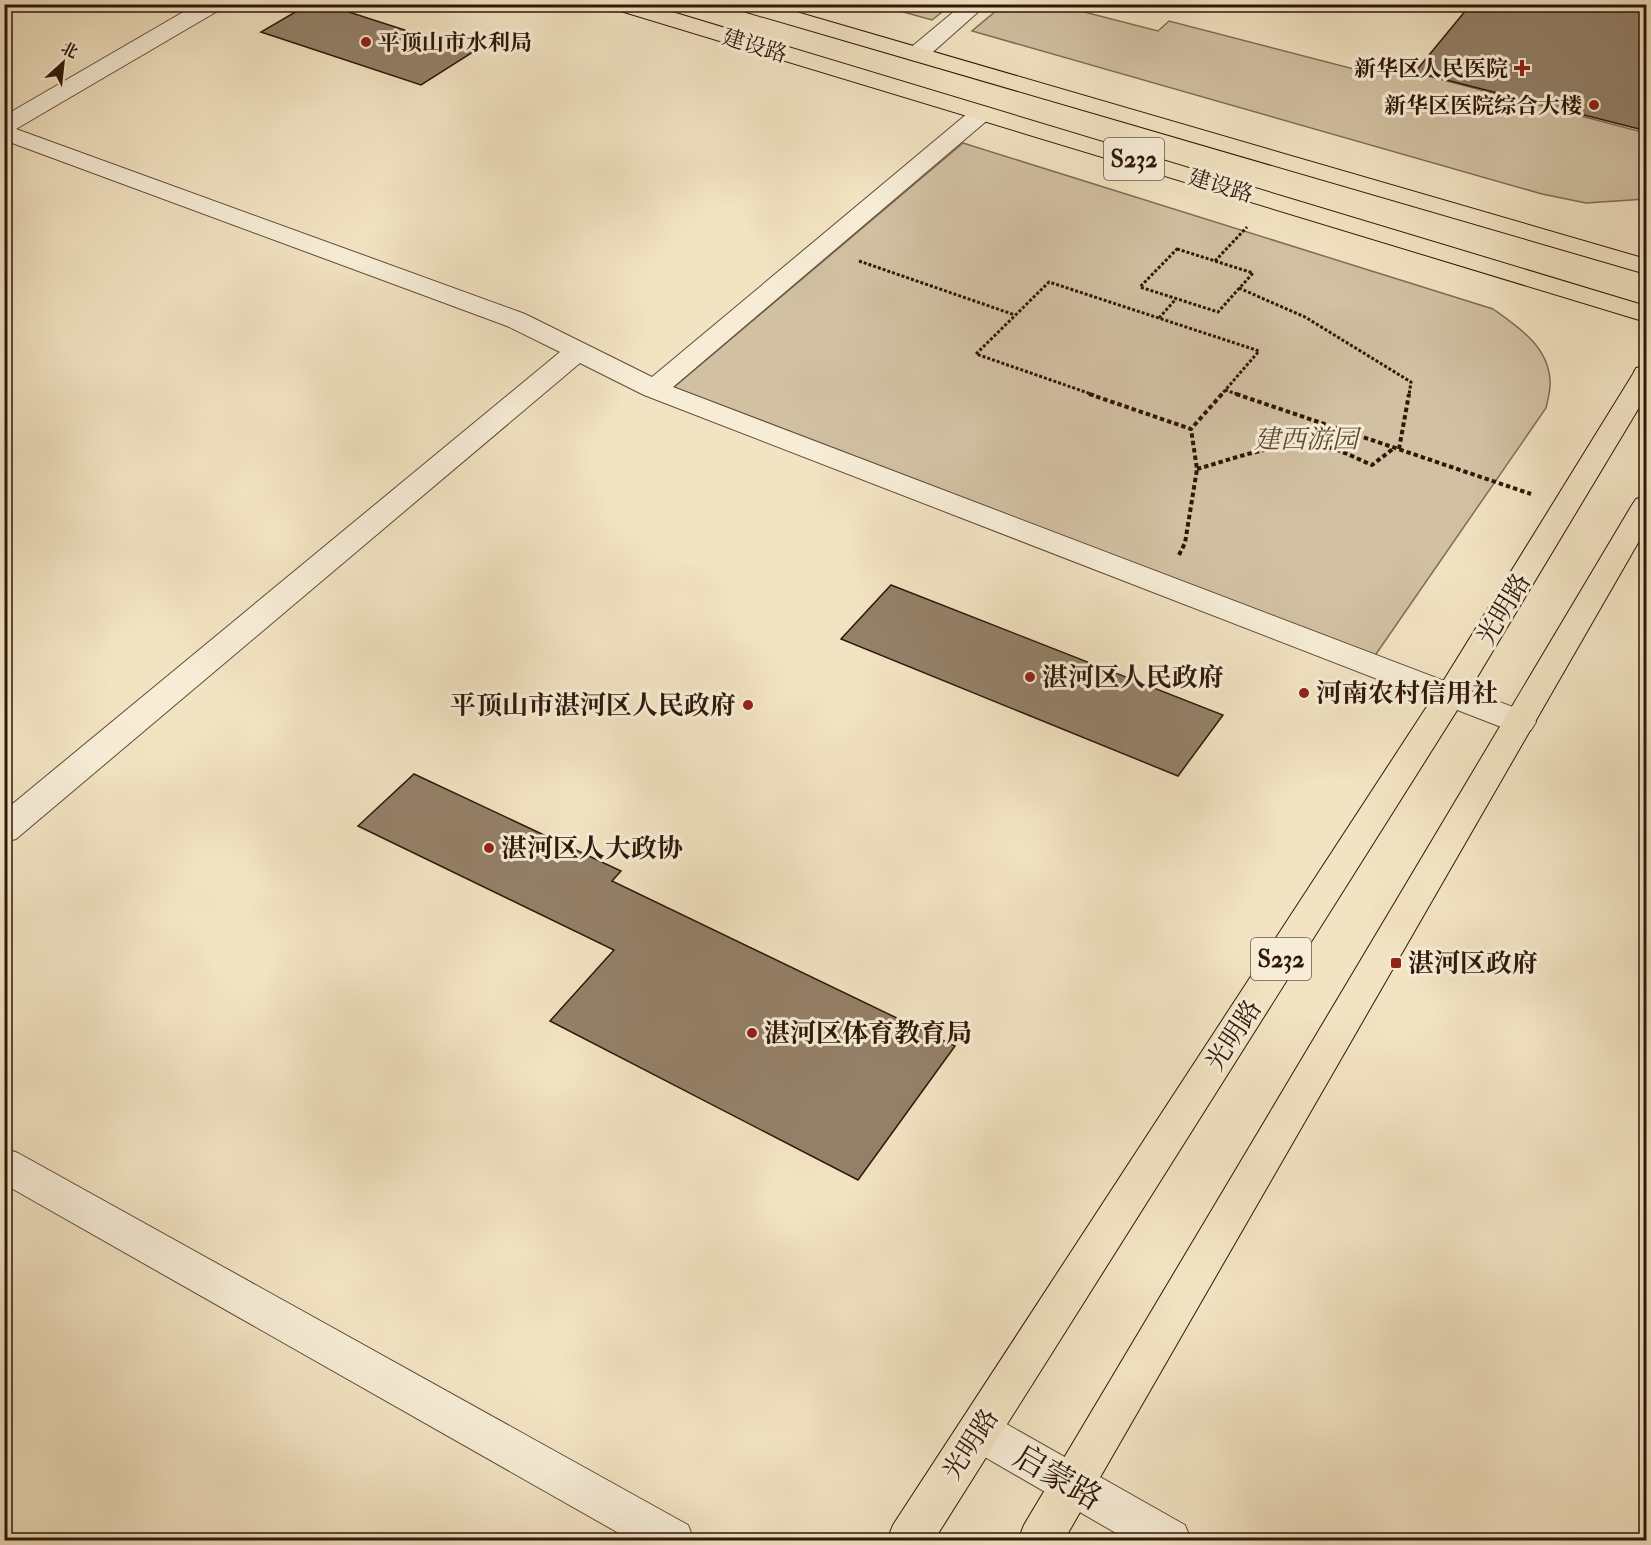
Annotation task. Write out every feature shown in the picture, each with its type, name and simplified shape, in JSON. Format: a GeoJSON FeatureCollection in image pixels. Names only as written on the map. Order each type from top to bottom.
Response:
{"type":"FeatureCollection","features":[{"type":"Feature","properties":{"kind":"main road","name":"建设路"},"geometry":{"type":"LineString","coordinates":[[622,4],[1647,314]]}},
{"type":"Feature","properties":{"kind":"main road","name":"建设路"},"geometry":{"type":"LineString","coordinates":[[744,4],[1647,267]]}},
{"type":"Feature","properties":{"kind":"main road","name":"光明路"},"geometry":{"type":"LineString","coordinates":[[909,1540],[1450,696],[1647,374]]}},
{"type":"Feature","properties":{"kind":"main road"},"geometry":{"type":"LineString","coordinates":[[1040,1540],[1647,506]]}},
{"type":"Feature","properties":{"kind":"street"},"geometry":{"type":"LineString","coordinates":[[4,126],[213,4]]}},
{"type":"Feature","properties":{"kind":"street"},"geometry":{"type":"LineString","coordinates":[[917,54],[976,4]]}},
{"type":"Feature","properties":{"kind":"street"},"geometry":{"type":"LineString","coordinates":[[654,389],[982,113]]}},
{"type":"Feature","properties":{"kind":"street"},"geometry":{"type":"LineString","coordinates":[[4,132],[516,320],[654,389],[1520,722]]}},
{"type":"Feature","properties":{"kind":"street"},"geometry":{"type":"LineString","coordinates":[[4,830],[578,351]]}},
{"type":"Feature","properties":{"kind":"street"},"geometry":{"type":"LineString","coordinates":[[4,1164],[672,1540]]}},
{"type":"Feature","properties":{"kind":"street","name":"启蒙路"},"geometry":{"type":"LineString","coordinates":[[979,1431],[1168,1540]]}},
{"type":"Feature","properties":{"kind":"path"},"geometry":{"type":"LineString","coordinates":[[1215,261],[1271,200]]}},
{"type":"Feature","properties":{"kind":"path"},"geometry":{"type":"LineString","coordinates":[[821,249],[1015,315]]}},
{"type":"Feature","properties":{"kind":"path"},"geometry":{"type":"LineString","coordinates":[[1176,249],[1215,261],[1253,273],[1218,312],[1140,287],[1176,249]]}},
{"type":"Feature","properties":{"kind":"path"},"geometry":{"type":"LineString","coordinates":[[1049,282],[1259,351],[1191,429],[976,354],[1049,282]]}},
{"type":"Feature","properties":{"kind":"path"},"geometry":{"type":"LineString","coordinates":[[1197,469],[1286,447],[1320,446],[1372,465],[1397,448],[1411,382],[1305,317],[1239,288]]}},
{"type":"Feature","properties":{"kind":"path"},"geometry":{"type":"LineString","coordinates":[[1159,318],[1176,298]]}},
{"type":"Feature","properties":{"kind":"path"},"geometry":{"type":"LineString","coordinates":[[1226,390],[1565,506]]}},
{"type":"Feature","properties":{"kind":"path"},"geometry":{"type":"LineString","coordinates":[[1164,584],[1185,543],[1197,469],[1191,429]]}},
{"type":"Feature","properties":{"kind":"green space"},"geometry":{"type":"Polygon","coordinates":[[[878,5],[951,5],[932,20],[878,5]]]}},
{"type":"Feature","properties":{"kind":"green space"},"geometry":{"type":"Polygon","coordinates":[[[1003,5],[1057,5],[1158,31],[1169,21],[1369,73],[1378,63],[1646,133],[1646,199],[1586,203],[1542,194],[972,31],[1003,5]]]}},
{"type":"Feature","properties":{"kind":"green space","name":"建西游园"},"geometry":{"type":"Polygon","coordinates":[[[963,143],[1493,309],[1521,330],[1538,347],[1548,368],[1550,380],[1546,408],[1374,657],[673,388],[963,143]]]}},
{"type":"Feature","properties":{"kind":"building","name":"平顶山市水利局"},"geometry":{"type":"Polygon","coordinates":[[[309,4],[324,4],[473,52],[421,85],[261,32],[309,4]]]}},
{"type":"Feature","properties":{"kind":"building"},"geometry":{"type":"Polygon","coordinates":[[[1471,4],[1647,4],[1647,131],[1415,72],[1471,4]]]}},
{"type":"Feature","properties":{"kind":"building","name":"湛河区人民政府"},"geometry":{"type":"Polygon","coordinates":[[[891,585],[1223,715],[1178,776],[841,639],[891,585]]]}},
{"type":"Feature","properties":{"kind":"building","name":"湛河区体育教育局"},"geometry":{"type":"Polygon","coordinates":[[[414,774],[621,871],[612,881],[955,1046],[858,1180],[550,1021],[614,950],[358,826],[414,774]]]}},
{"type":"Feature","properties":{"kind":"place","name":"平顶山市水利局"},"geometry":{"type":"Point","coordinates":[366,42]}},
{"type":"Feature","properties":{"kind":"place","name":"新华区人民医院"},"geometry":{"type":"Point","coordinates":[1522,68]}},
{"type":"Feature","properties":{"kind":"place","name":"新华区医院综合大楼"},"geometry":{"type":"Point","coordinates":[1594,105]}},
{"type":"Feature","properties":{"kind":"place","name":"湛河区人民政府"},"geometry":{"type":"Point","coordinates":[1030,677]}},
{"type":"Feature","properties":{"kind":"place","name":"河南农村信用社"},"geometry":{"type":"Point","coordinates":[1304,693]}},
{"type":"Feature","properties":{"kind":"place","name":"平顶山市湛河区人民政府"},"geometry":{"type":"Point","coordinates":[748,705]}},
{"type":"Feature","properties":{"kind":"place","name":"湛河区人大政协"},"geometry":{"type":"Point","coordinates":[489,848]}},
{"type":"Feature","properties":{"kind":"place","name":"湛河区政府"},"geometry":{"type":"Point","coordinates":[1396,963]}},
{"type":"Feature","properties":{"kind":"place","name":"湛河区体育教育局"},"geometry":{"type":"Point","coordinates":[752,1033]}}]}
